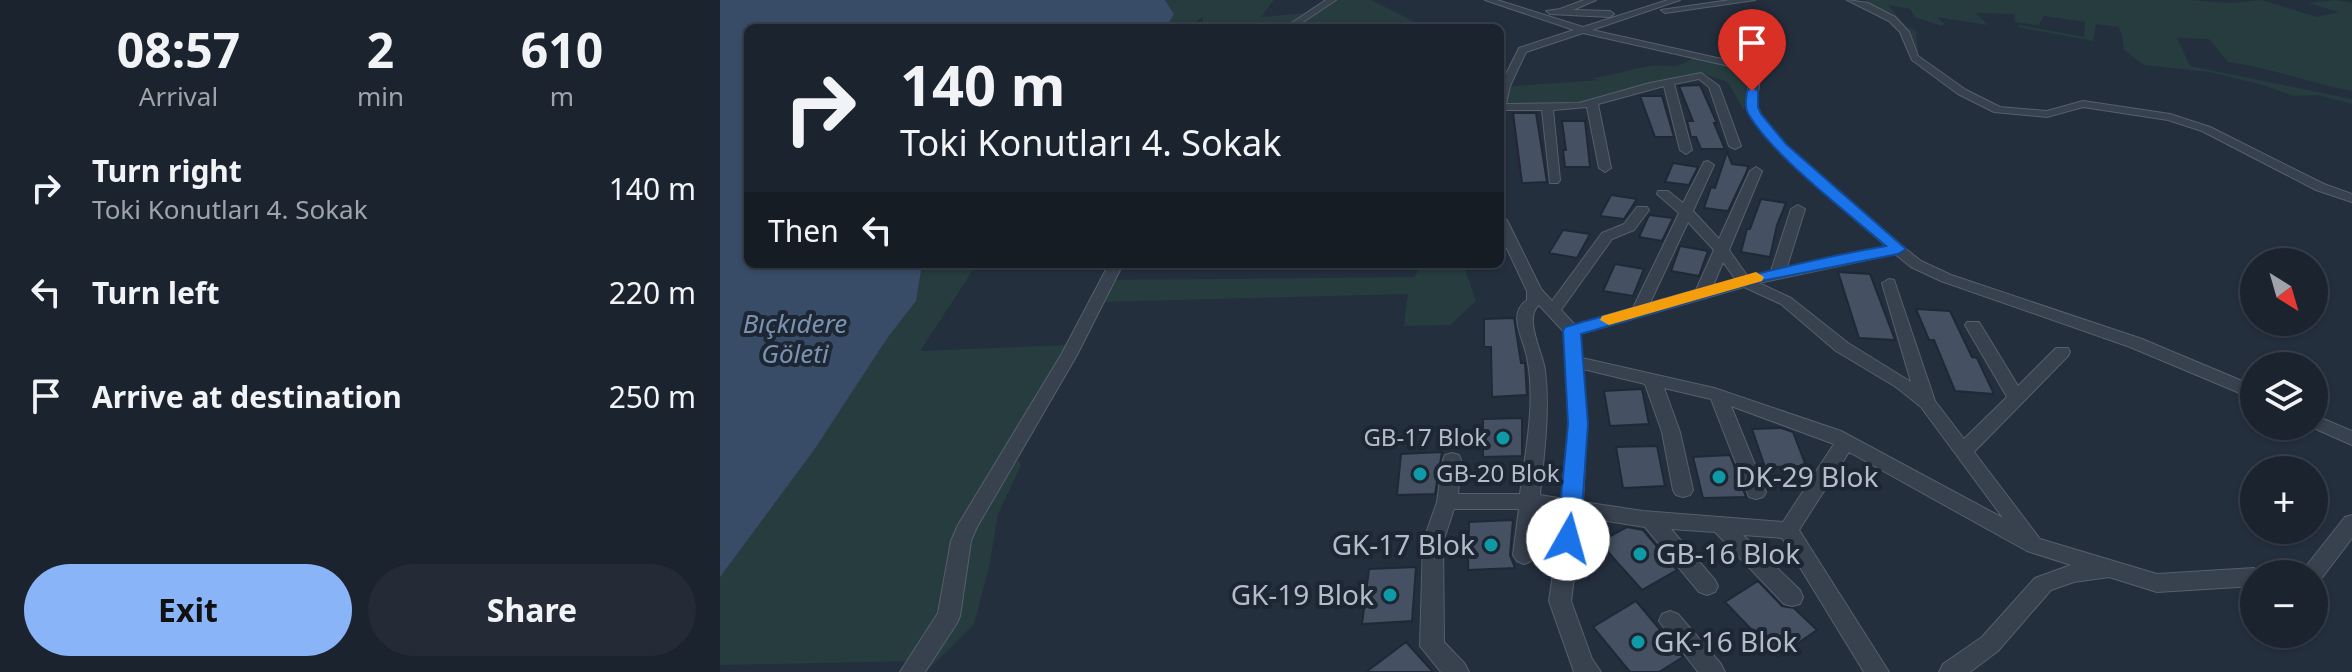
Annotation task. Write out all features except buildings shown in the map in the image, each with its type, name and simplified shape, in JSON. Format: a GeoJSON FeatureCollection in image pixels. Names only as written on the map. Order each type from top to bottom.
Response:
{"type":"FeatureCollection","features":[{"type":"Feature","properties":{"kind":"street"},"geometry":{"type":"LineString","coordinates":[[1294,24],[1332,0]]}},
{"type":"Feature","properties":{"kind":"street"},"geometry":{"type":"LineString","coordinates":[[1489,0],[1549,14],[1594,15],[1751,0]]}},
{"type":"Feature","properties":{"kind":"street"},"geometry":{"type":"LineString","coordinates":[[1505,0],[1549,14],[1580,30],[1648,48],[1729,61],[1747,70],[1755,78],[1751,107],[1760,123],[1792,156],[1916,264],[1946,278],[2136,343],[2240,387]]}},
{"type":"Feature","properties":{"kind":"street"},"geometry":{"type":"LineString","coordinates":[[1549,14],[1592,0]]}},
{"type":"Feature","properties":{"kind":"street"},"geometry":{"type":"LineString","coordinates":[[1504,90],[1522,50],[1676,0]]}},
{"type":"Feature","properties":{"kind":"street"},"geometry":{"type":"LineString","coordinates":[[1851,0],[1892,20],[1903,29],[1909,51],[1915,58],[1987,106],[2036,115],[2074,105],[2095,104],[2170,117],[2206,129],[2320,187],[2352,198]]}},
{"type":"Feature","properties":{"kind":"street"},"geometry":{"type":"LineString","coordinates":[[1504,107],[1592,103],[1701,76],[1714,86],[1735,146]]}},
{"type":"Feature","properties":{"kind":"street"},"geometry":{"type":"LineString","coordinates":[[1668,82],[1686,150]]}},
{"type":"Feature","properties":{"kind":"street"},"geometry":{"type":"LineString","coordinates":[[1592,103],[1605,168]]}},
{"type":"Feature","properties":{"kind":"street"},"geometry":{"type":"LineString","coordinates":[[1547,107],[1554,180]]}},
{"type":"Feature","properties":{"kind":"street"},"geometry":{"type":"LineString","coordinates":[[1639,311],[1708,165]]}},
{"type":"Feature","properties":{"kind":"street"},"geometry":{"type":"LineString","coordinates":[[1703,292],[1756,171]]}},
{"type":"Feature","properties":{"kind":"street"},"geometry":{"type":"LineString","coordinates":[[1663,194],[1685,211],[1721,249],[1744,281],[1786,301],[1842,347],[1902,383],[1927,403],[2034,545]]}},
{"type":"Feature","properties":{"kind":"street"},"geometry":{"type":"LineString","coordinates":[[1778,272],[1798,209]]}},
{"type":"Feature","properties":{"kind":"street"},"geometry":{"type":"LineString","coordinates":[[1552,311],[1607,236],[1629,227],[1642,210]]}},
{"type":"Feature","properties":{"kind":"street"},"geometry":{"type":"LineString","coordinates":[[1504,228],[1534,291],[1572,331],[1578,424],[1573,509],[1560,601],[1583,665],[1589,672]]}},
{"type":"Feature","properties":{"kind":"street"},"geometry":{"type":"LineString","coordinates":[[1572,331],[1778,272],[1898,249]]}},
{"type":"Feature","properties":{"kind":"street"},"geometry":{"type":"LineString","coordinates":[[912,672],[949,616],[961,541],[968,525],[1069,355],[1114,268]]}},
{"type":"Feature","properties":{"kind":"street"},"geometry":{"type":"LineString","coordinates":[[1889,283],[1927,403]]}},
{"type":"Feature","properties":{"kind":"street"},"geometry":{"type":"LineString","coordinates":[[1524,555],[1527,501],[1540,399],[1535,357],[1524,319],[1527,307],[1535,301],[1534,291]]}},
{"type":"Feature","properties":{"kind":"street"},"geometry":{"type":"LineString","coordinates":[[1973,325],[2016,398]]}},
{"type":"Feature","properties":{"kind":"street"},"geometry":{"type":"LineString","coordinates":[[1964,451],[2062,352]]}},
{"type":"Feature","properties":{"kind":"street"},"geometry":{"type":"LineString","coordinates":[[1574,362],[1718,395],[1847,442],[2034,545],[2157,583],[2240,578]]}},
{"type":"Feature","properties":{"kind":"street"},"geometry":{"type":"LineString","coordinates":[[1652,378],[1671,432],[1683,490]]}},
{"type":"Feature","properties":{"kind":"street"},"geometry":{"type":"LineString","coordinates":[[1718,395],[1756,492]]}},
{"type":"Feature","properties":{"kind":"street"},"geometry":{"type":"LineString","coordinates":[[2328,428],[2352,439]]}},
{"type":"Feature","properties":{"kind":"street"},"geometry":{"type":"LineString","coordinates":[[1788,530],[1847,442]]}},
{"type":"Feature","properties":{"kind":"street"},"geometry":{"type":"LineString","coordinates":[[1452,460],[1447,502],[1433,542],[1432,646],[1457,672]]}},
{"type":"Feature","properties":{"kind":"street"},"geometry":{"type":"LineString","coordinates":[[1447,502],[1527,501],[1651,520],[1788,530]]}},
{"type":"Feature","properties":{"kind":"street"},"geometry":{"type":"LineString","coordinates":[[1651,520],[1707,586]]}},
{"type":"Feature","properties":{"kind":"street"},"geometry":{"type":"LineString","coordinates":[[2323,560],[2352,523]]}},
{"type":"Feature","properties":{"kind":"street"},"geometry":{"type":"LineString","coordinates":[[1722,527],[1792,597]]}},
{"type":"Feature","properties":{"kind":"street"},"geometry":{"type":"LineString","coordinates":[[1788,530],[1877,672]]}},
{"type":"Feature","properties":{"kind":"street"},"geometry":{"type":"LineString","coordinates":[[1951,672],[1990,644],[2043,584],[2073,573],[2110,569]]}},
{"type":"Feature","properties":{"kind":"street"},"geometry":{"type":"LineString","coordinates":[[1670,621],[1713,672]]}},
{"type":"Feature","properties":{"kind":"green space"},"geometry":{"type":"Polygon","coordinates":[[[1165,0],[1274,0],[1261,17],[1306,13],[1288,24],[1202,24],[1203,17],[1197,20],[1197,24],[1168,24],[1174,14],[1165,0]]]}},
{"type":"Feature","properties":{"kind":"green space"},"geometry":{"type":"Polygon","coordinates":[[[1336,0],[1371,0],[1417,23],[1411,24],[1298,24],[1336,0]]]}},
{"type":"Feature","properties":{"kind":"green space"},"geometry":{"type":"Polygon","coordinates":[[[2191,0],[2229,3],[2261,0],[2317,17],[2339,12],[2308,3],[2336,0],[2352,3],[2352,91],[2228,62],[2209,39],[2177,38],[2190,66],[2352,99],[2352,104],[2318,95],[2294,96],[2209,72],[2144,65],[2124,50],[2118,27],[2096,24],[2093,41],[2018,27],[2084,37],[2085,22],[2044,16],[2039,25],[2015,22],[2014,14],[1976,13],[1988,25],[1936,17],[1945,24],[1942,26],[1915,17],[1910,9],[1888,5],[1906,26],[1916,31],[1918,52],[1913,51],[1891,16],[1861,2],[2191,0]]]}},
{"type":"Feature","properties":{"kind":"green space"},"geometry":{"type":"Polygon","coordinates":[[[1694,57],[1742,71],[1747,76],[1744,111],[1728,82],[1701,73],[1580,103],[1504,105],[1504,87],[1600,80],[1591,78],[1687,61],[1694,57]]]}},
{"type":"Feature","properties":{"kind":"green space"},"geometry":{"type":"Polygon","coordinates":[[[796,268],[974,268],[920,351],[1067,345],[946,587],[933,627],[913,661],[720,665],[720,274],[796,268]]]}},
{"type":"Feature","properties":{"kind":"green space"},"geometry":{"type":"Polygon","coordinates":[[[1420,268],[1464,268],[1476,301],[1450,325],[1404,326],[1408,294],[1102,302],[1113,280],[1414,277],[1420,268]]]}},
{"type":"Feature","properties":{"kind":"green space"},"geometry":{"type":"Polygon","coordinates":[[[1016,457],[1021,465],[998,514],[989,567],[974,624],[926,672],[916,672],[975,525],[1016,457]]]}},
{"type":"Feature","properties":{"kind":"water","name":"Bıçkıdere Göleti"},"geometry":{"type":"Polygon","coordinates":[[[720,0],[1165,0],[1174,14],[1168,24],[744,24],[744,268],[921,268],[916,301],[888,337],[814,450],[720,577],[720,0]]]}},
{"type":"Feature","properties":{"kind":"slow traffic"},"geometry":{"type":"LineString","coordinates":[[1609,320],[1756,277]]}},
{"type":"Feature","properties":{"kind":"place","name":"GB-17 Blok"},"geometry":{"type":"Point","coordinates":[1503,438]}},
{"type":"Feature","properties":{"kind":"place","name":"GB-20 Blok"},"geometry":{"type":"Point","coordinates":[1420,474]}},
{"type":"Feature","properties":{"kind":"place","name":"DK-29 Blok"},"geometry":{"type":"Point","coordinates":[1719,477]}},
{"type":"Feature","properties":{"kind":"place","name":"GK-17 Blok"},"geometry":{"type":"Point","coordinates":[1491,545]}},
{"type":"Feature","properties":{"kind":"place","name":"GB-16 Blok"},"geometry":{"type":"Point","coordinates":[1640,554]}},
{"type":"Feature","properties":{"kind":"place","name":"GK-19 Blok"},"geometry":{"type":"Point","coordinates":[1390,595]}},
{"type":"Feature","properties":{"kind":"place","name":"GK-16 Blok"},"geometry":{"type":"Point","coordinates":[1638,642]}},
{"type":"Feature","properties":{"kind":"route"},"geometry":{"type":"LineString","coordinates":[[1568,539],[1578,424],[1572,331],[1756,277],[1898,249],[1782,147],[1755,115],[1751,107],[1752,91]]}}]}
